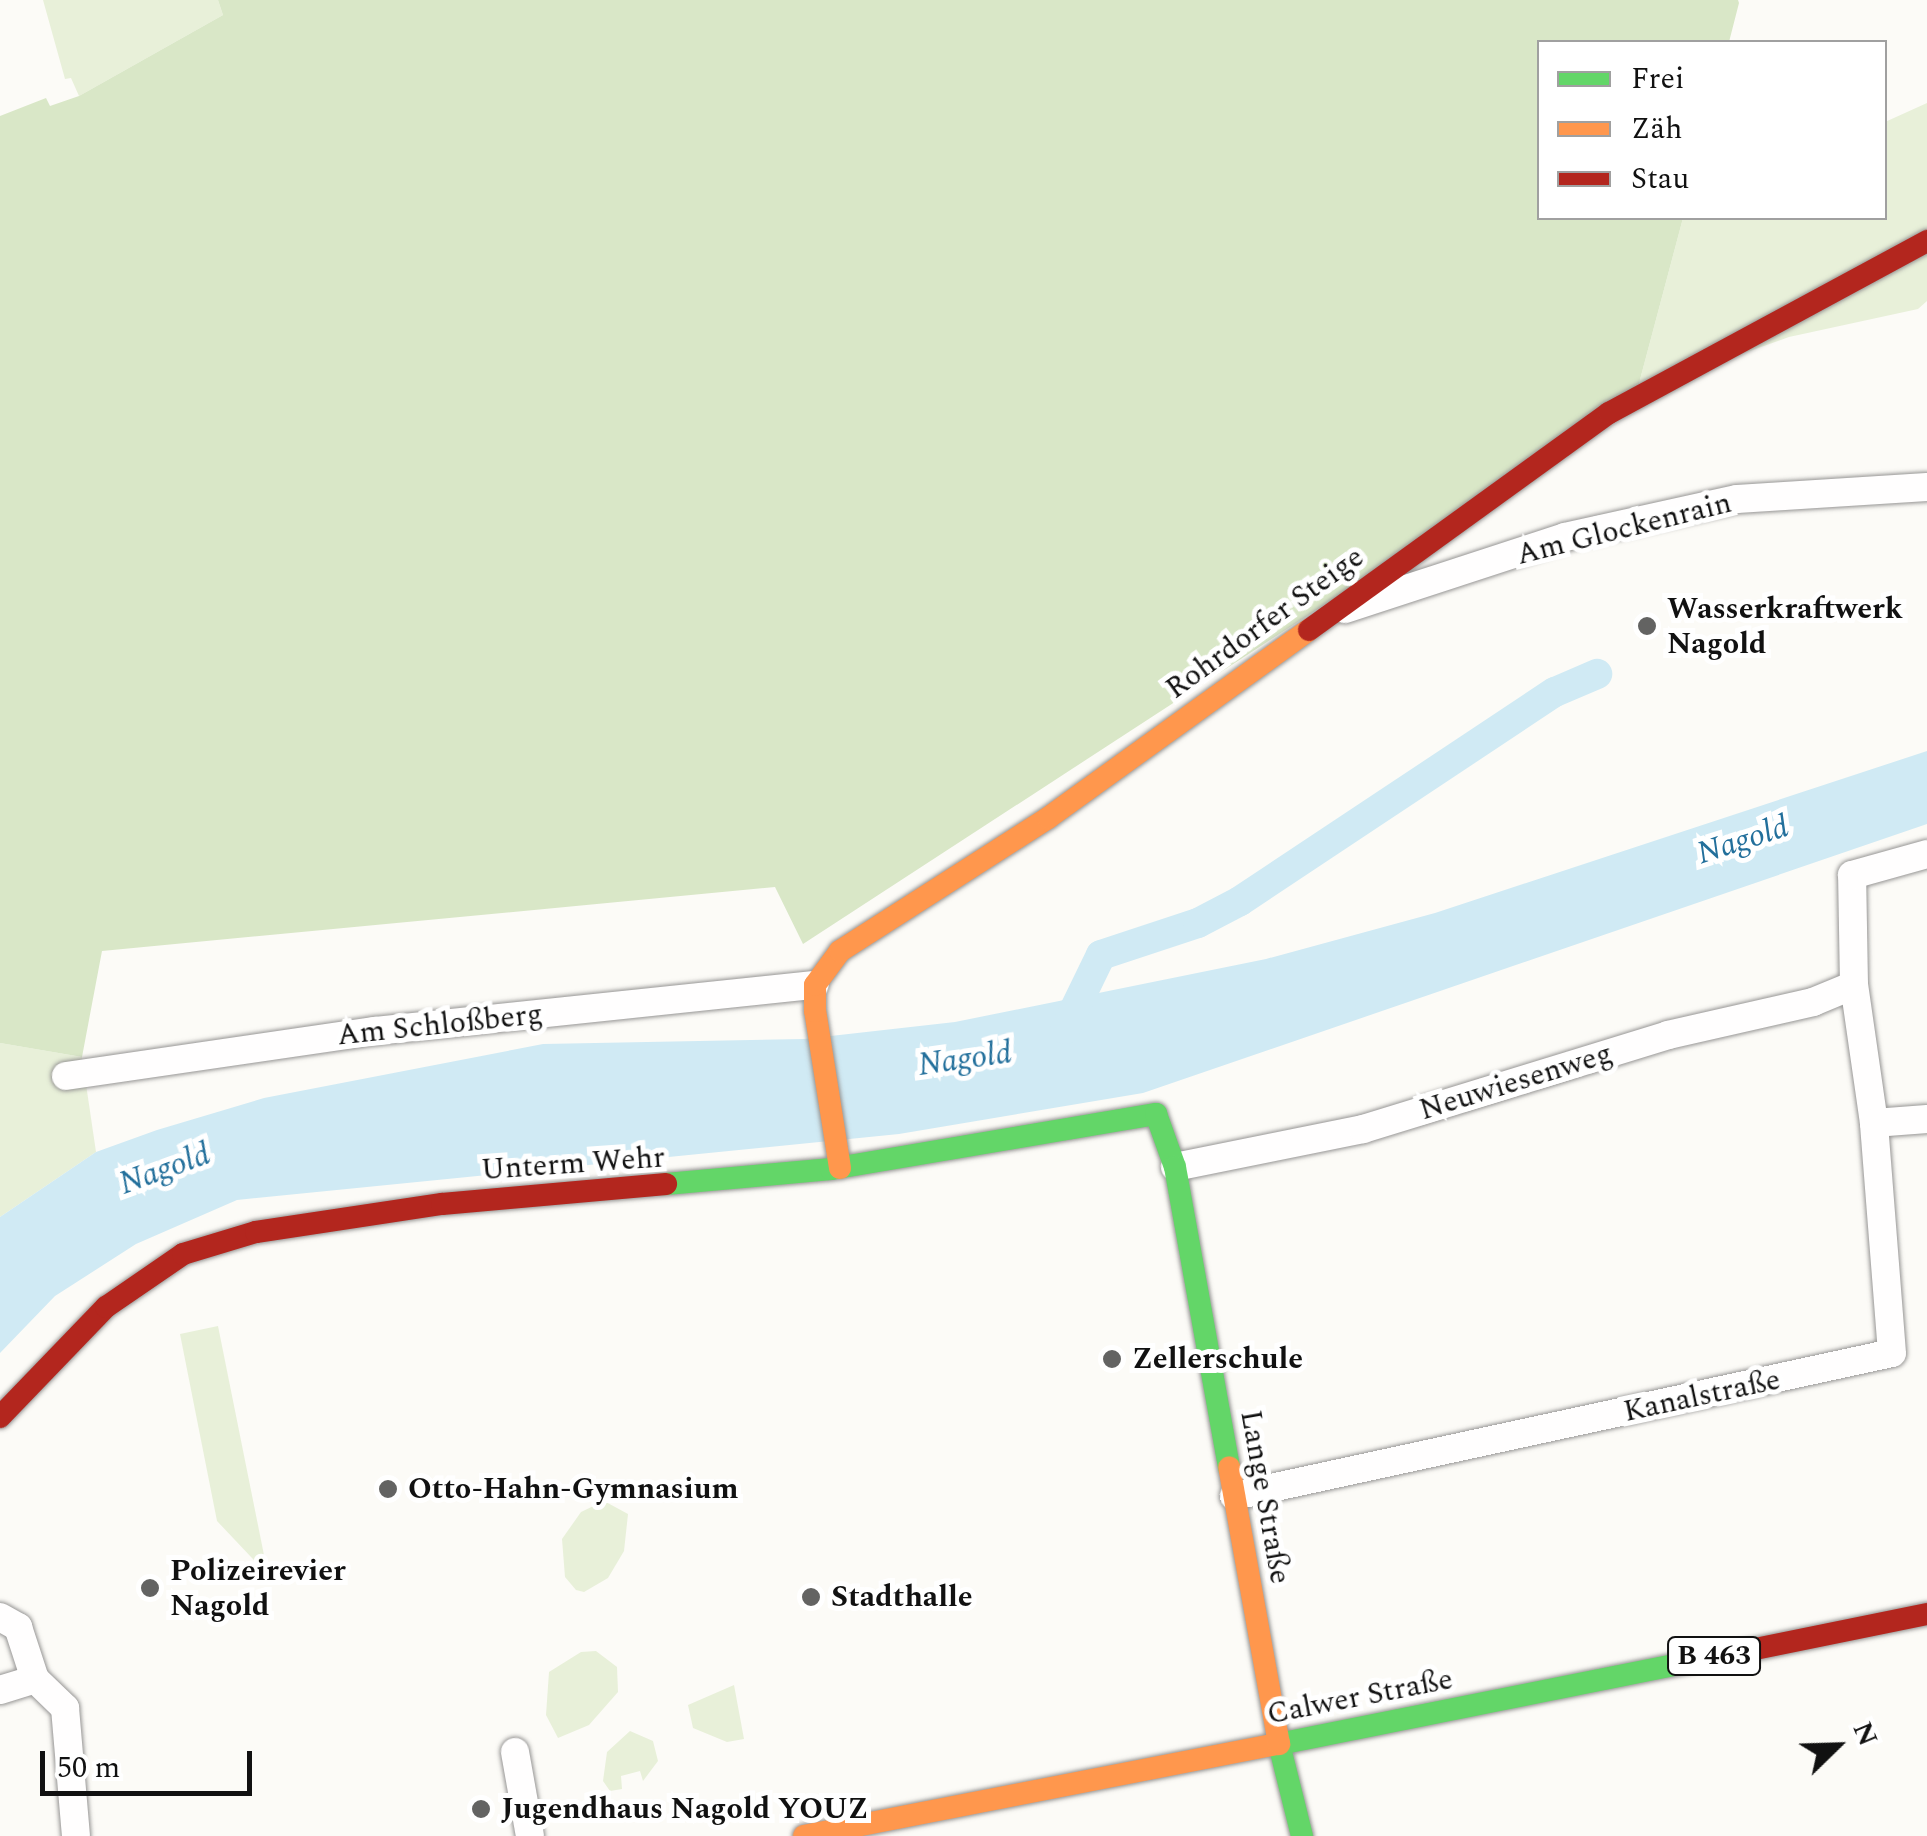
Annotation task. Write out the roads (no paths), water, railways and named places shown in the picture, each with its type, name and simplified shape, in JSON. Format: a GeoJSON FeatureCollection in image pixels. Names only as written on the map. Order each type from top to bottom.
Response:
{"type":"FeatureCollection","features":[{"type":"Feature","properties":{"kind":"street","name":"Rohrdorfer Steige"},"geometry":{"type":"LineString","coordinates":[[815,998],[840,952],[1048,818],[1609,413],[1927,241]]}},
{"type":"Feature","properties":{"kind":"street","name":"Am Glockenrain"},"geometry":{"type":"LineString","coordinates":[[1328,613],[1389,599],[1565,537],[1737,499],[1927,487]]}},
{"type":"Feature","properties":{"kind":"street"},"geometry":{"type":"LineString","coordinates":[[1927,854],[1852,875],[1854,985],[1874,1123],[1927,1119]]}},
{"type":"Feature","properties":{"kind":"street","name":"Neuwiesenweg"},"geometry":{"type":"LineString","coordinates":[[1175,1168],[1362,1129],[1854,985]]}},
{"type":"Feature","properties":{"kind":"street","name":"Am Schloßberg"},"geometry":{"type":"LineString","coordinates":[[66,1076],[375,1031],[815,998]]}},
{"type":"Feature","properties":{"kind":"street"},"geometry":{"type":"LineString","coordinates":[[815,998],[840,1168]]}},
{"type":"Feature","properties":{"kind":"street","name":"Unterm Wehr"},"geometry":{"type":"LineString","coordinates":[[0,1417],[106,1307],[183,1254],[256,1232],[442,1204],[840,1168],[1156,1114],[1175,1168]]}},
{"type":"Feature","properties":{"kind":"street","name":"Kanalstraße"},"geometry":{"type":"LineString","coordinates":[[1234,1496],[1892,1352],[1874,1123]]}},
{"type":"Feature","properties":{"kind":"street","name":"Lange Straße"},"geometry":{"type":"LineString","coordinates":[[1175,1168],[1279,1744],[1302,1836]]}},
{"type":"Feature","properties":{"kind":"street","name":"Calwer Straße"},"geometry":{"type":"LineString","coordinates":[[804,1836],[1927,1614]]}},
{"type":"Feature","properties":{"kind":"street"},"geometry":{"type":"LineString","coordinates":[[9,1622],[36,1679],[65,1708],[76,1836]]}},
{"type":"Feature","properties":{"kind":"street"},"geometry":{"type":"LineString","coordinates":[[0,1690],[36,1679]]}},
{"type":"Feature","properties":{"kind":"street"},"geometry":{"type":"LineString","coordinates":[[515,1752],[530,1836]]}},
{"type":"Feature","properties":{"kind":"water","name":"Nagold"},"geometry":{"type":"Polygon","coordinates":[[[1927,751],[1927,824],[1143,1093],[899,1134],[237,1200],[136,1244],[55,1296],[0,1353],[0,1217],[96,1152],[157,1130],[264,1098],[543,1044],[804,1039],[955,1022],[1266,959],[1435,913],[1927,751]]]}},
{"type":"Feature","properties":{"kind":"waterway"},"geometry":{"type":"LineString","coordinates":[[1065,1029],[1101,955],[1198,923],[1240,901],[1555,692],[1597,674]]}},
{"type":"Feature","properties":{"kind":"place","name":"Wasserkraftwerk Nagold"},"geometry":{"type":"Point","coordinates":[1647,626]}},
{"type":"Feature","properties":{"kind":"place","name":"Zellerschule"},"geometry":{"type":"Point","coordinates":[1112,1359]}},
{"type":"Feature","properties":{"kind":"place","name":"Otto-Hahn-Gymnasium"},"geometry":{"type":"Point","coordinates":[388,1489]}},
{"type":"Feature","properties":{"kind":"place","name":"Polizeirevier Nagold"},"geometry":{"type":"Point","coordinates":[150,1588]}},
{"type":"Feature","properties":{"kind":"place","name":"Stadthalle"},"geometry":{"type":"Point","coordinates":[811,1597]}},
{"type":"Feature","properties":{"kind":"place","name":"Jugendhaus Nagold YOUZ"},"geometry":{"type":"Point","coordinates":[481,1809]}}]}
